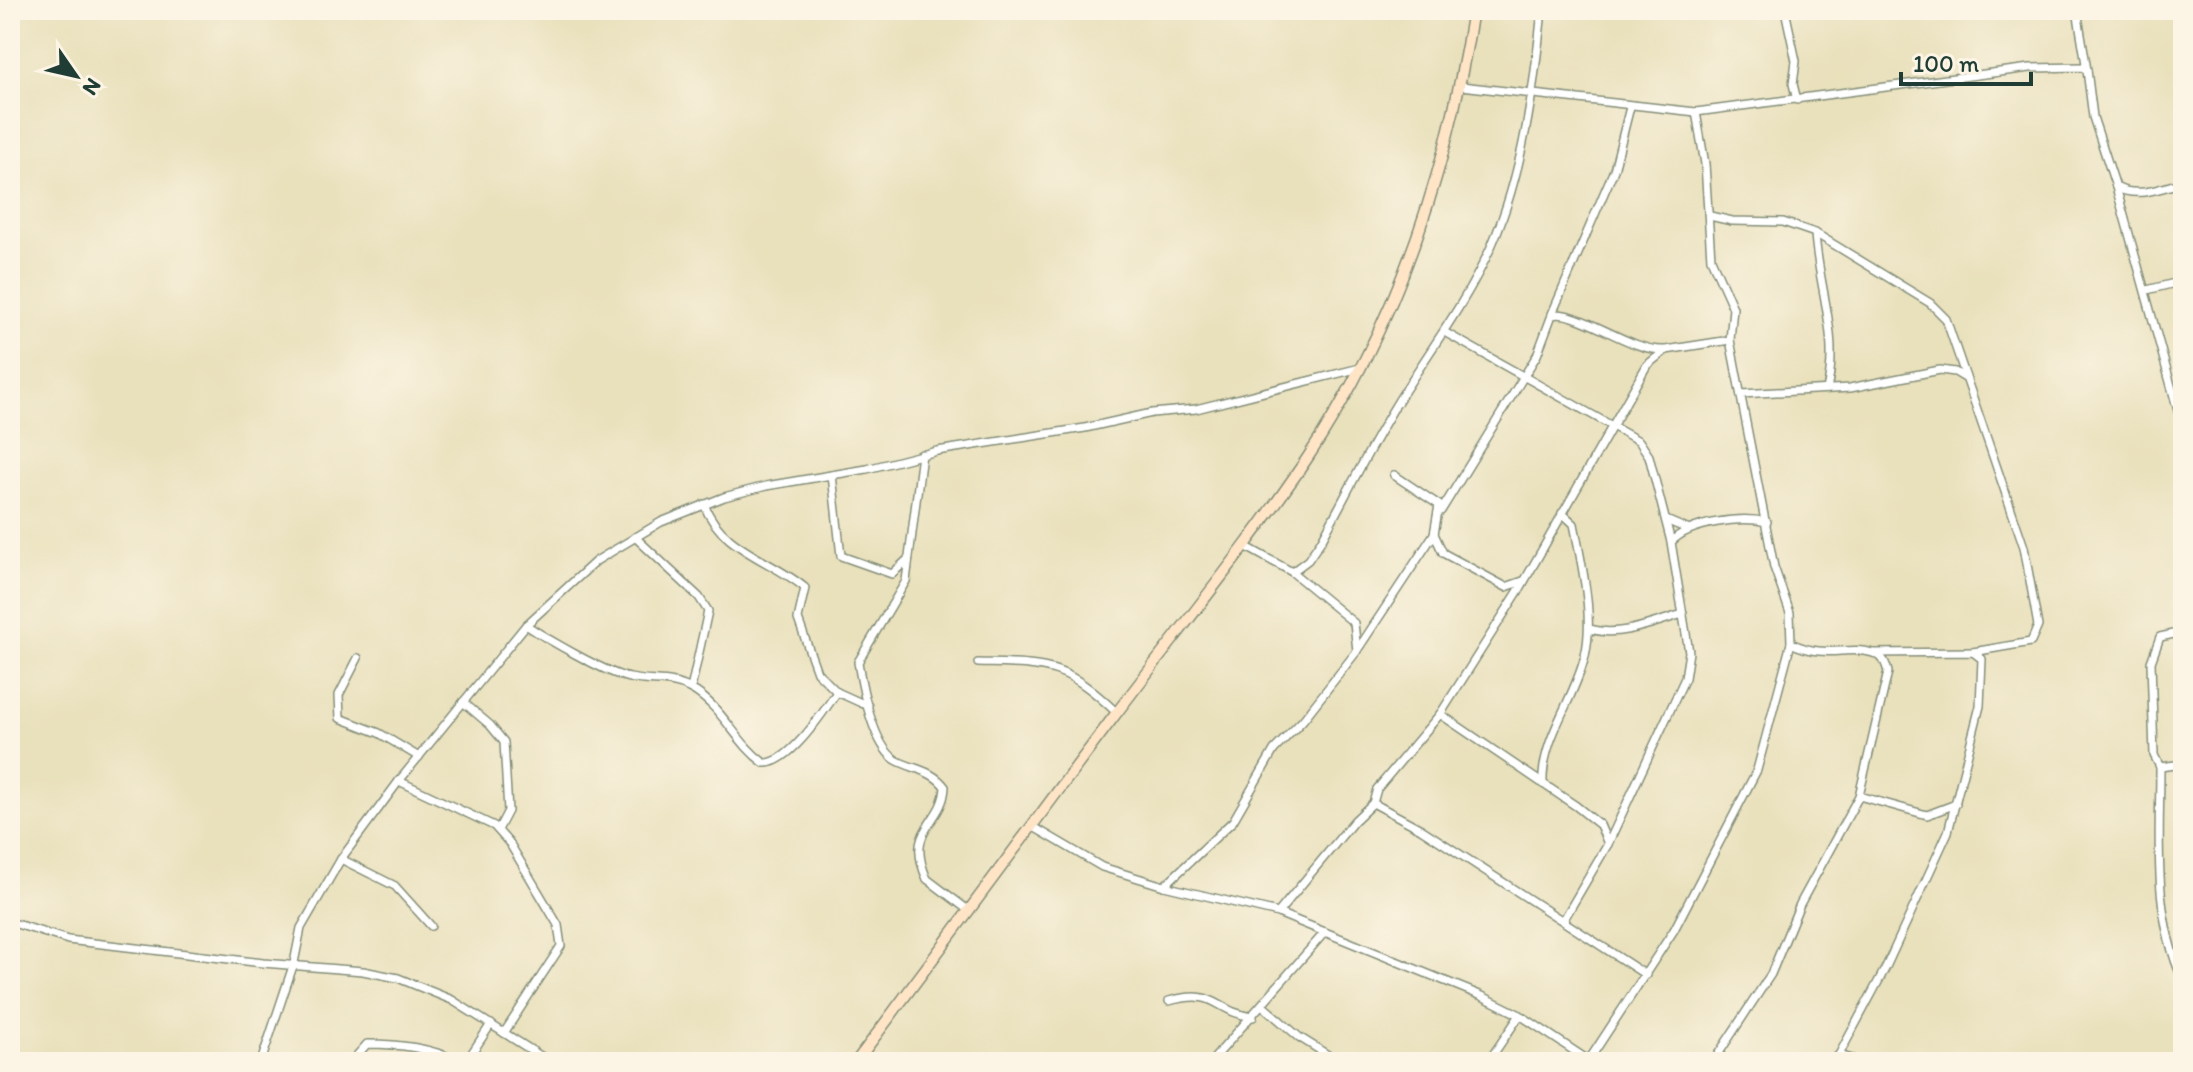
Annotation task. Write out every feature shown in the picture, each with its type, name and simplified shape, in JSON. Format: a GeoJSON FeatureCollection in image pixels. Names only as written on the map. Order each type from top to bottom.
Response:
{"type":"FeatureCollection","features":[{"type":"Feature","properties":{"kind":"main road"},"geometry":{"type":"LineString","coordinates":[[856,1062],[1308,458],[1360,368],[1422,228],[1461,86],[1473,10]]}},
{"type":"Feature","properties":{"kind":"street"},"geometry":{"type":"LineString","coordinates":[[1292,572],[1308,560],[1321,541],[1396,405],[1446,333],[1501,221],[1532,95],[1542,10]]}},
{"type":"Feature","properties":{"kind":"street"},"geometry":{"type":"LineString","coordinates":[[1785,10],[1796,61],[1793,84],[1797,100]]}},
{"type":"Feature","properties":{"kind":"street"},"geometry":{"type":"LineString","coordinates":[[2077,10],[2093,117],[2116,187],[2132,255],[2147,290],[2183,429]]}},
{"type":"Feature","properties":{"kind":"street"},"geometry":{"type":"LineString","coordinates":[[2176,10],[2183,45]]}},
{"type":"Feature","properties":{"kind":"street"},"geometry":{"type":"LineString","coordinates":[[1461,86],[1696,112],[2030,68],[2087,70]]}},
{"type":"Feature","properties":{"kind":"street"},"geometry":{"type":"LineString","coordinates":[[1164,886],[1233,821],[1274,750],[1303,720],[1357,651],[1434,534],[1441,511],[1537,355],[1614,170],[1630,107]]}},
{"type":"Feature","properties":{"kind":"street"},"geometry":{"type":"LineString","coordinates":[[1032,826],[1102,867],[1164,886],[1278,913],[1325,932],[1520,1015],[1590,1061],[1674,930],[1757,770],[1791,643],[1790,613],[1774,567],[1730,340],[1733,308],[1711,259],[1710,216],[1696,112]]}},
{"type":"Feature","properties":{"kind":"street"},"geometry":{"type":"LineString","coordinates":[[2116,187],[2129,193],[2144,192],[2183,182]]}},
{"type":"Feature","properties":{"kind":"street"},"geometry":{"type":"LineString","coordinates":[[1710,216],[1732,221],[1783,222],[1815,233],[1939,311],[1950,327],[1965,378],[1985,423],[2024,547],[2038,626],[2031,642],[1973,652],[1822,653],[1791,643]]}},
{"type":"Feature","properties":{"kind":"street"},"geometry":{"type":"LineString","coordinates":[[1815,233],[1820,285],[1832,340],[1832,370],[1827,389]]}},
{"type":"Feature","properties":{"kind":"street"},"geometry":{"type":"LineString","coordinates":[[2147,290],[2183,281]]}},
{"type":"Feature","properties":{"kind":"street"},"geometry":{"type":"LineString","coordinates":[[1552,315],[1568,314],[1640,348],[1666,350],[1730,340]]}},
{"type":"Feature","properties":{"kind":"street"},"geometry":{"type":"LineString","coordinates":[[1446,333],[1611,425],[1646,448],[1671,542],[1689,652],[1685,678],[1608,844],[1563,921]]}},
{"type":"Feature","properties":{"kind":"street"},"geometry":{"type":"LineString","coordinates":[[1640,348],[1647,365]]}},
{"type":"Feature","properties":{"kind":"street"},"geometry":{"type":"LineString","coordinates":[[1278,913],[1354,821],[1373,803],[1386,775],[1440,714],[1525,580],[1647,365],[1666,350]]}},
{"type":"Feature","properties":{"kind":"street"},"geometry":{"type":"LineString","coordinates":[[261,1062],[294,963],[301,928],[341,859],[399,781],[526,625],[596,561],[635,537],[704,504],[792,479],[832,475],[922,454],[1085,428],[1152,413],[1196,409],[1360,368]]}},
{"type":"Feature","properties":{"kind":"street"},"geometry":{"type":"LineString","coordinates":[[1741,394],[1827,389],[1940,370],[1955,372],[1965,378]]}},
{"type":"Feature","properties":{"kind":"street"},"geometry":{"type":"LineString","coordinates":[[2172,387],[2183,384]]}},
{"type":"Feature","properties":{"kind":"street"},"geometry":{"type":"LineString","coordinates":[[922,454],[902,590],[858,662],[868,706],[886,752],[893,759],[934,775],[945,787],[940,806],[921,833],[924,871],[927,879],[968,910]]}},
{"type":"Feature","properties":{"kind":"street"},"geometry":{"type":"LineString","coordinates":[[832,475],[841,556],[892,574],[909,557]]}},
{"type":"Feature","properties":{"kind":"street"},"geometry":{"type":"LineString","coordinates":[[1394,475],[1435,501],[1441,511]]}},
{"type":"Feature","properties":{"kind":"street"},"geometry":{"type":"LineString","coordinates":[[704,504],[708,515],[729,539],[805,588],[799,622],[817,672],[837,692],[868,706]]}},
{"type":"Feature","properties":{"kind":"street"},"geometry":{"type":"LineString","coordinates":[[1750,518],[1763,504]]}},
{"type":"Feature","properties":{"kind":"street"},"geometry":{"type":"LineString","coordinates":[[1543,784],[1544,761],[1584,659],[1590,629],[1574,524],[1562,513]]}},
{"type":"Feature","properties":{"kind":"street"},"geometry":{"type":"LineString","coordinates":[[1671,542],[1687,529],[1750,518],[1767,522]]}},
{"type":"Feature","properties":{"kind":"street"},"geometry":{"type":"LineString","coordinates":[[1666,520],[1687,529]]}},
{"type":"Feature","properties":{"kind":"street"},"geometry":{"type":"LineString","coordinates":[[1434,534],[1443,553],[1496,583],[1506,587],[1525,580]]}},
{"type":"Feature","properties":{"kind":"street"},"geometry":{"type":"LineString","coordinates":[[635,537],[699,597],[708,611],[691,689]]}},
{"type":"Feature","properties":{"kind":"street"},"geometry":{"type":"LineString","coordinates":[[1245,546],[1292,572],[1354,623],[1357,651]]}},
{"type":"Feature","properties":{"kind":"street"},"geometry":{"type":"LineString","coordinates":[[1590,629],[1606,632],[1636,628],[1683,614]]}},
{"type":"Feature","properties":{"kind":"street"},"geometry":{"type":"LineString","coordinates":[[526,625],[623,676],[665,680],[691,689],[728,720],[754,755],[771,763],[798,742],[837,692]]}},
{"type":"Feature","properties":{"kind":"street"},"geometry":{"type":"LineString","coordinates":[[2183,632],[2157,640],[2151,662],[2154,755],[2160,767],[2161,893],[2165,927],[2183,979]]}},
{"type":"Feature","properties":{"kind":"street"},"geometry":{"type":"LineString","coordinates":[[1830,1062],[1839,1055],[1886,967],[1948,832],[1980,706],[1984,675],[1982,659],[1973,652]]}},
{"type":"Feature","properties":{"kind":"street"},"geometry":{"type":"LineString","coordinates":[[1713,1062],[1771,974],[1800,904],[1859,796],[1888,672],[1886,663],[1874,653]]}},
{"type":"Feature","properties":{"kind":"street"},"geometry":{"type":"LineString","coordinates":[[358,658],[339,695],[340,718],[379,733],[419,757]]}},
{"type":"Feature","properties":{"kind":"street"},"geometry":{"type":"LineString","coordinates":[[978,663],[1019,662],[1049,667],[1081,680],[1117,713]]}},
{"type":"Feature","properties":{"kind":"street"},"geometry":{"type":"LineString","coordinates":[[463,702],[504,742],[508,811],[498,830]]}},
{"type":"Feature","properties":{"kind":"street"},"geometry":{"type":"LineString","coordinates":[[1440,714],[1600,825],[1608,844]]}},
{"type":"Feature","properties":{"kind":"street"},"geometry":{"type":"LineString","coordinates":[[1433,724],[1456,726]]}},
{"type":"Feature","properties":{"kind":"street"},"geometry":{"type":"LineString","coordinates":[[2160,767],[2183,764]]}},
{"type":"Feature","properties":{"kind":"street"},"geometry":{"type":"LineString","coordinates":[[399,781],[438,803],[479,817],[498,830],[558,925],[562,940],[504,1033]]}},
{"type":"Feature","properties":{"kind":"street"},"geometry":{"type":"LineString","coordinates":[[1859,796],[1927,815],[1956,804]]}},
{"type":"Feature","properties":{"kind":"street"},"geometry":{"type":"LineString","coordinates":[[1373,803],[1421,829],[1646,975]]}},
{"type":"Feature","properties":{"kind":"street"},"geometry":{"type":"LineString","coordinates":[[341,859],[395,886],[431,926]]}},
{"type":"Feature","properties":{"kind":"street"},"geometry":{"type":"LineString","coordinates":[[10,922],[68,940],[263,963],[294,963],[398,978],[428,988],[550,1062]]}},
{"type":"Feature","properties":{"kind":"street"},"geometry":{"type":"LineString","coordinates":[[1211,1062],[1325,932]]}},
{"type":"Feature","properties":{"kind":"street"},"geometry":{"type":"LineString","coordinates":[[1169,1001],[1202,995],[1235,1014],[1253,1017]]}},
{"type":"Feature","properties":{"kind":"street"},"geometry":{"type":"LineString","coordinates":[[1263,1006],[1299,1037],[1336,1061]]}},
{"type":"Feature","properties":{"kind":"street"},"geometry":{"type":"LineString","coordinates":[[1488,1062],[1520,1015]]}},
{"type":"Feature","properties":{"kind":"street"},"geometry":{"type":"LineString","coordinates":[[351,1062],[367,1044],[392,1044],[440,1052],[464,1062],[491,1024]]}},
{"type":"Feature","properties":{"kind":"street"},"geometry":{"type":"LineString","coordinates":[[1839,1055],[1862,1062]]}}]}
